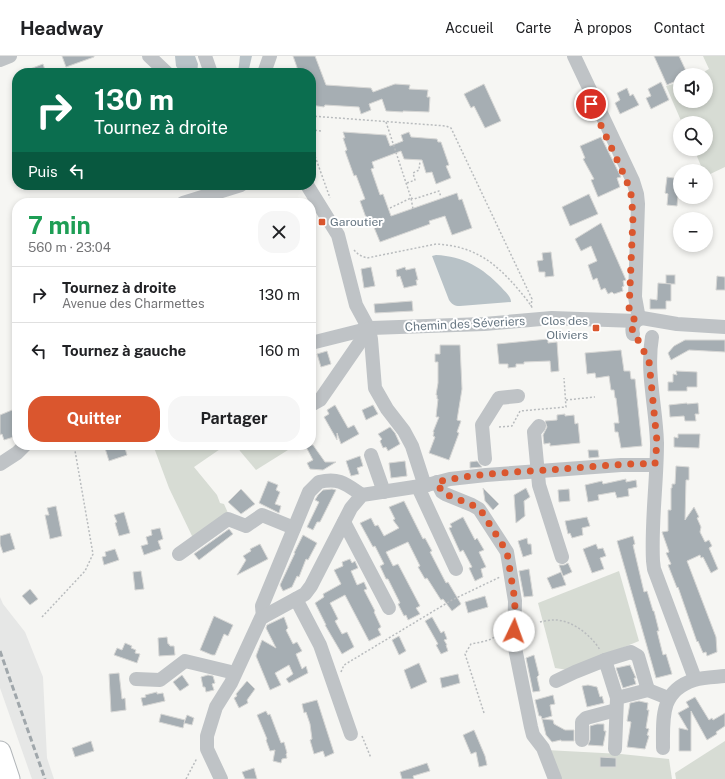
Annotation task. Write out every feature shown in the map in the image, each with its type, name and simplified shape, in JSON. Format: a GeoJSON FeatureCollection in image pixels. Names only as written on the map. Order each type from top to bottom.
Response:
{"type":"FeatureCollection","features":[{"type":"Feature","properties":{"kind":"highway"},"geometry":{"type":"LineString","coordinates":[[0,752],[9,779]]}},
{"type":"Feature","properties":{"kind":"street"},"geometry":{"type":"LineString","coordinates":[[0,60],[10,56]]}},
{"type":"Feature","properties":{"kind":"street"},"geometry":{"type":"LineString","coordinates":[[149,56],[162,68]]}},
{"type":"Feature","properties":{"kind":"street"},"geometry":{"type":"LineString","coordinates":[[205,56],[209,68]]}},
{"type":"Feature","properties":{"kind":"street"},"geometry":{"type":"LineString","coordinates":[[266,68],[270,56]]}},
{"type":"Feature","properties":{"kind":"street"},"geometry":{"type":"LineString","coordinates":[[574,56],[620,152],[637,194],[635,297],[649,361],[657,442],[652,547],[654,569],[695,679]]}},
{"type":"Feature","properties":{"kind":"street"},"geometry":{"type":"LineString","coordinates":[[198,198],[225,190]]}},
{"type":"Feature","properties":{"kind":"street"},"geometry":{"type":"LineString","coordinates":[[316,200],[338,235],[356,305],[369,329],[375,388],[387,409],[404,431],[412,446],[456,569]]}},
{"type":"Feature","properties":{"kind":"street","name":"Chemin des Séveriers"},"geometry":{"type":"LineString","coordinates":[[316,342],[369,329],[484,324],[552,318],[610,321],[643,329],[677,324],[725,327]]}},
{"type":"Feature","properties":{"kind":"street"},"geometry":{"type":"LineString","coordinates":[[316,402],[320,400],[369,329]]}},
{"type":"Feature","properties":{"kind":"street"},"geometry":{"type":"LineString","coordinates":[[485,459],[482,425],[499,398],[518,396]]}},
{"type":"Feature","properties":{"kind":"street"},"geometry":{"type":"LineString","coordinates":[[539,426],[534,432],[539,485],[562,557]]}},
{"type":"Feature","properties":{"kind":"street"},"geometry":{"type":"LineString","coordinates":[[0,464],[20,450]]}},
{"type":"Feature","properties":{"kind":"street"},"geometry":{"type":"LineString","coordinates":[[371,455],[384,492]]}},
{"type":"Feature","properties":{"kind":"street"},"geometry":{"type":"LineString","coordinates":[[221,779],[207,749],[207,736],[216,707],[235,673],[258,623],[263,617],[305,594],[312,586],[351,508],[362,495],[427,485],[450,479],[486,475],[621,465],[655,464]]}},
{"type":"Feature","properties":{"kind":"street"},"geometry":{"type":"LineString","coordinates":[[263,617],[262,606],[309,492],[319,482],[334,480],[346,483],[362,495]]}},
{"type":"Feature","properties":{"kind":"street"},"geometry":{"type":"LineString","coordinates":[[427,485],[480,509],[507,552],[515,601],[514,643],[531,727],[533,735],[543,748],[555,779]]}},
{"type":"Feature","properties":{"kind":"street"},"geometry":{"type":"LineString","coordinates":[[179,554],[228,519],[246,526],[262,515],[294,528]]}},
{"type":"Feature","properties":{"kind":"street"},"geometry":{"type":"LineString","coordinates":[[344,522],[389,608]]}},
{"type":"Feature","properties":{"kind":"street"},"geometry":{"type":"LineString","coordinates":[[296,599],[320,644],[357,735]]}},
{"type":"Feature","properties":{"kind":"street"},"geometry":{"type":"LineString","coordinates":[[556,681],[605,660],[631,652],[638,656],[648,690]]}},
{"type":"Feature","properties":{"kind":"street"},"geometry":{"type":"LineString","coordinates":[[605,660],[616,704],[615,749]]}},
{"type":"Feature","properties":{"kind":"street"},"geometry":{"type":"LineString","coordinates":[[136,679],[160,680],[185,661],[235,673]]}},
{"type":"Feature","properties":{"kind":"street"},"geometry":{"type":"LineString","coordinates":[[663,748],[663,718],[668,698],[674,691],[680,686],[695,679],[725,676]]}},
{"type":"Feature","properties":{"kind":"street"},"geometry":{"type":"LineString","coordinates":[[582,740],[582,722],[586,718],[648,690],[668,698]]}},
{"type":"Feature","properties":{"kind":"path"},"geometry":{"type":"LineString","coordinates":[[316,116],[446,126],[451,128],[532,299],[531,306]]}},
{"type":"Feature","properties":{"kind":"path"},"geometry":{"type":"LineString","coordinates":[[386,122],[407,183],[413,209]]}},
{"type":"Feature","properties":{"kind":"path"},"geometry":{"type":"LineString","coordinates":[[316,130],[322,131]]}},
{"type":"Feature","properties":{"kind":"path"},"geometry":{"type":"LineString","coordinates":[[316,159],[331,201]]}},
{"type":"Feature","properties":{"kind":"path"},"geometry":{"type":"LineString","coordinates":[[407,183],[415,180],[413,173],[419,170],[420,162]]}},
{"type":"Feature","properties":{"kind":"path"},"geometry":{"type":"LineString","coordinates":[[390,208],[411,198],[414,199],[439,191],[441,197]]}},
{"type":"Feature","properties":{"kind":"path"},"geometry":{"type":"LineString","coordinates":[[344,228],[369,219]]}},
{"type":"Feature","properties":{"kind":"path"},"geometry":{"type":"LineString","coordinates":[[354,249],[359,255],[367,258],[436,244],[450,245],[465,249],[494,264],[531,306],[538,319]]}},
{"type":"Feature","properties":{"kind":"path"},"geometry":{"type":"LineString","coordinates":[[499,427],[512,426],[520,412],[566,407],[564,378]]}},
{"type":"Feature","properties":{"kind":"path"},"geometry":{"type":"LineString","coordinates":[[566,400],[595,397]]}},
{"type":"Feature","properties":{"kind":"path"},"geometry":{"type":"LineString","coordinates":[[42,617],[85,571],[93,554],[75,450]]}},
{"type":"Feature","properties":{"kind":"path"},"geometry":{"type":"LineString","coordinates":[[340,674],[344,666],[452,600],[511,572]]}},
{"type":"Feature","properties":{"kind":"path"},"geometry":{"type":"LineString","coordinates":[[540,622],[553,620],[566,622],[578,628],[590,637],[600,648],[605,660]]}},
{"type":"Feature","properties":{"kind":"path"},"geometry":{"type":"LineString","coordinates":[[484,714],[465,654],[471,644],[493,639],[498,634],[502,624]]}},
{"type":"Feature","properties":{"kind":"path"},"geometry":{"type":"LineString","coordinates":[[357,735],[371,758]]}},
{"type":"Feature","properties":{"kind":"path"},"geometry":{"type":"LineString","coordinates":[[186,779],[200,752],[207,749]]}},
{"type":"Feature","properties":{"kind":"shaded area"},"geometry":{"type":"Polygon","coordinates":[[[175,56],[195,56],[198,64],[198,68],[177,68],[175,56]]]}},
{"type":"Feature","properties":{"kind":"shaded area"},"geometry":{"type":"Polygon","coordinates":[[[240,56],[252,56],[249,68],[239,68],[240,56]]]}},
{"type":"Feature","properties":{"kind":"shaded area"},"geometry":{"type":"Polygon","coordinates":[[[703,56],[725,56],[725,167],[713,173],[713,164],[700,164],[697,156],[713,156],[713,116],[679,116],[676,108],[713,108],[713,68],[709,68],[703,56]]]}},
{"type":"Feature","properties":{"kind":"shaded area"},"geometry":{"type":"Polygon","coordinates":[[[673,84],[673,102],[666,86],[673,84]]]}},
{"type":"Feature","properties":{"kind":"shaded area"},"geometry":{"type":"Polygon","coordinates":[[[436,255],[455,258],[472,264],[480,269],[501,287],[509,296],[511,302],[456,306],[449,300],[432,256],[436,255]]]}},
{"type":"Feature","properties":{"kind":"shaded area"},"geometry":{"type":"Polygon","coordinates":[[[155,450],[219,450],[194,467],[217,495],[220,503],[224,504],[228,513],[193,538],[169,488],[155,450]]]}},
{"type":"Feature","properties":{"kind":"shaded area"},"geometry":{"type":"Polygon","coordinates":[[[240,450],[288,450],[256,470],[240,450]]]}},
{"type":"Feature","properties":{"kind":"shaded area"},"geometry":{"type":"Polygon","coordinates":[[[619,571],[639,641],[568,670],[555,668],[538,603],[619,571]]]}},
{"type":"Feature","properties":{"kind":"shaded area"},"geometry":{"type":"Polygon","coordinates":[[[0,597],[3,604],[25,632],[43,677],[47,758],[54,779],[32,779],[0,688],[0,597]]]}},
{"type":"Feature","properties":{"kind":"shaded area"},"geometry":{"type":"Polygon","coordinates":[[[725,741],[725,779],[676,779],[675,773],[725,741]]]}},
{"type":"Feature","properties":{"kind":"shaded area"},"geometry":{"type":"Polygon","coordinates":[[[546,750],[621,754],[669,759],[672,779],[557,779],[546,750]]]}},
{"type":"Feature","properties":{"kind":"building"},"geometry":{"type":"Polygon","coordinates":[[[62,56],[94,56],[94,57],[66,67],[62,56]]]}},
{"type":"Feature","properties":{"kind":"building"},"geometry":{"type":"Polygon","coordinates":[[[293,56],[315,56],[326,85],[371,88],[373,92],[395,84],[410,85],[409,89],[428,90],[427,97],[430,97],[429,112],[386,111],[382,99],[369,104],[371,110],[361,114],[359,107],[316,106],[316,68],[297,68],[293,56]]]}},
{"type":"Feature","properties":{"kind":"building"},"geometry":{"type":"Polygon","coordinates":[[[654,56],[679,56],[685,68],[673,68],[673,82],[667,85],[654,56]]]}},
{"type":"Feature","properties":{"kind":"building"},"geometry":{"type":"Polygon","coordinates":[[[43,64],[44,68],[32,68],[43,64]]]}},
{"type":"Feature","properties":{"kind":"building"},"geometry":{"type":"Polygon","coordinates":[[[661,82],[669,100],[651,109],[646,98],[651,96],[648,89],[661,82]]]}},
{"type":"Feature","properties":{"kind":"building"},"geometry":{"type":"Polygon","coordinates":[[[484,84],[501,121],[485,128],[474,106],[471,108],[464,94],[484,84]]]}},
{"type":"Feature","properties":{"kind":"building"},"geometry":{"type":"Polygon","coordinates":[[[627,88],[630,96],[633,94],[639,105],[620,114],[615,103],[620,100],[617,93],[627,88]]]}},
{"type":"Feature","properties":{"kind":"building"},"geometry":{"type":"Polygon","coordinates":[[[343,132],[386,135],[390,146],[403,141],[401,135],[409,132],[411,137],[437,139],[438,142],[441,142],[449,165],[446,166],[451,178],[436,184],[432,172],[426,173],[422,160],[404,159],[401,151],[372,162],[374,168],[371,169],[380,195],[383,194],[391,216],[457,193],[459,200],[462,199],[472,228],[452,235],[445,216],[429,221],[430,224],[380,242],[373,225],[369,226],[360,201],[365,199],[356,175],[354,176],[345,151],[347,150],[343,138],[345,138],[343,132]]]}},
{"type":"Feature","properties":{"kind":"building"},"geometry":{"type":"Polygon","coordinates":[[[601,137],[621,177],[617,178],[620,187],[598,197],[591,180],[594,179],[583,159],[585,158],[580,146],[601,137]]]}},
{"type":"Feature","properties":{"kind":"building"},"geometry":{"type":"Polygon","coordinates":[[[667,177],[673,178],[673,204],[677,204],[677,206],[667,205],[668,194],[665,193],[667,177]]]}},
{"type":"Feature","properties":{"kind":"building"},"geometry":{"type":"Polygon","coordinates":[[[589,194],[598,214],[570,226],[562,207],[589,194]]]}},
{"type":"Feature","properties":{"kind":"building"},"geometry":{"type":"Polygon","coordinates":[[[601,223],[626,280],[623,281],[623,291],[614,294],[612,292],[608,294],[605,288],[601,290],[597,278],[593,280],[588,265],[597,261],[591,246],[581,251],[575,239],[601,223]]]}},
{"type":"Feature","properties":{"kind":"building"},"geometry":{"type":"Polygon","coordinates":[[[551,252],[554,276],[545,277],[545,272],[539,272],[537,261],[543,260],[542,253],[551,252]]]}},
{"type":"Feature","properties":{"kind":"building"},"geometry":{"type":"Polygon","coordinates":[[[371,267],[375,286],[364,288],[361,269],[371,267]]]}},
{"type":"Feature","properties":{"kind":"building"},"geometry":{"type":"Polygon","coordinates":[[[405,267],[406,270],[415,268],[418,280],[416,280],[417,285],[404,288],[400,276],[397,277],[396,270],[405,267]]]}},
{"type":"Feature","properties":{"kind":"building"},"geometry":{"type":"Polygon","coordinates":[[[666,275],[675,275],[675,284],[666,284],[666,275]]]}},
{"type":"Feature","properties":{"kind":"building"},"geometry":{"type":"Polygon","coordinates":[[[717,276],[725,277],[725,290],[716,290],[717,276]]]}},
{"type":"Feature","properties":{"kind":"building"},"geometry":{"type":"Polygon","coordinates":[[[658,283],[671,284],[671,301],[666,301],[666,309],[650,309],[650,299],[657,300],[658,283]]]}},
{"type":"Feature","properties":{"kind":"building"},"geometry":{"type":"Polygon","coordinates":[[[412,301],[413,311],[375,313],[374,304],[412,301]]]}},
{"type":"Feature","properties":{"kind":"building"},"geometry":{"type":"Polygon","coordinates":[[[548,339],[548,343],[557,342],[559,371],[551,372],[550,361],[524,362],[524,364],[516,364],[516,367],[508,368],[508,364],[499,364],[497,344],[548,339]]]}},
{"type":"Feature","properties":{"kind":"building"},"geometry":{"type":"Polygon","coordinates":[[[685,340],[725,340],[725,352],[689,350],[671,360],[668,353],[674,346],[685,340]]]}},
{"type":"Feature","properties":{"kind":"building"},"geometry":{"type":"Polygon","coordinates":[[[440,345],[460,345],[462,389],[457,420],[461,421],[457,432],[459,433],[449,460],[429,453],[435,437],[433,436],[433,432],[439,417],[436,417],[438,399],[436,395],[438,383],[438,362],[435,362],[435,354],[440,354],[440,345]]]}},
{"type":"Feature","properties":{"kind":"building"},"geometry":{"type":"Polygon","coordinates":[[[621,350],[624,371],[630,371],[631,379],[635,379],[642,446],[621,448],[618,432],[615,432],[614,423],[619,423],[616,398],[614,390],[611,390],[609,376],[596,378],[595,373],[587,374],[585,353],[621,350]]]}},
{"type":"Feature","properties":{"kind":"building"},"geometry":{"type":"Polygon","coordinates":[[[327,351],[331,364],[321,367],[317,354],[327,351]]]}},
{"type":"Feature","properties":{"kind":"building"},"geometry":{"type":"Polygon","coordinates":[[[676,371],[697,372],[697,387],[687,387],[687,391],[668,391],[668,382],[673,382],[673,374],[677,375],[676,371]]]}},
{"type":"Feature","properties":{"kind":"building"},"geometry":{"type":"Polygon","coordinates":[[[698,403],[699,414],[695,414],[696,421],[685,421],[684,416],[670,417],[669,405],[698,403]]]}},
{"type":"Feature","properties":{"kind":"building"},"geometry":{"type":"Polygon","coordinates":[[[335,405],[348,428],[354,425],[359,434],[341,444],[337,433],[337,440],[324,417],[329,414],[327,410],[335,405]]]}},
{"type":"Feature","properties":{"kind":"building"},"geometry":{"type":"Polygon","coordinates":[[[373,405],[378,414],[366,420],[362,410],[373,405]]]}},
{"type":"Feature","properties":{"kind":"building"},"geometry":{"type":"Polygon","coordinates":[[[12,410],[12,438],[4,440],[2,434],[0,435],[0,415],[12,410]]]}},
{"type":"Feature","properties":{"kind":"building"},"geometry":{"type":"Polygon","coordinates":[[[565,414],[565,416],[574,415],[575,424],[578,423],[580,443],[550,446],[550,443],[544,444],[543,435],[547,427],[545,421],[557,420],[557,415],[565,414]]]}},
{"type":"Feature","properties":{"kind":"building"},"geometry":{"type":"Polygon","coordinates":[[[390,427],[395,433],[400,444],[388,451],[386,447],[383,448],[380,441],[382,439],[378,434],[390,427]]]}},
{"type":"Feature","properties":{"kind":"building"},"geometry":{"type":"Polygon","coordinates":[[[678,434],[700,434],[699,448],[674,447],[674,437],[678,438],[678,434]]]}},
{"type":"Feature","properties":{"kind":"building"},"geometry":{"type":"Polygon","coordinates":[[[316,449],[325,462],[336,462],[323,470],[310,469],[307,463],[313,460],[308,450],[316,449]]]}},
{"type":"Feature","properties":{"kind":"building"},"geometry":{"type":"Polygon","coordinates":[[[106,450],[126,450],[127,455],[109,461],[106,450]]]}},
{"type":"Feature","properties":{"kind":"building"},"geometry":{"type":"Polygon","coordinates":[[[588,450],[598,450],[599,457],[589,458],[588,450]]]}},
{"type":"Feature","properties":{"kind":"building"},"geometry":{"type":"Polygon","coordinates":[[[360,456],[363,466],[357,468],[359,474],[351,476],[346,461],[360,456]]]}},
{"type":"Feature","properties":{"kind":"building"},"geometry":{"type":"Polygon","coordinates":[[[405,461],[407,476],[391,478],[389,463],[405,461]]]}},
{"type":"Feature","properties":{"kind":"building"},"geometry":{"type":"Polygon","coordinates":[[[477,461],[482,467],[470,468],[470,462],[477,461]]]}},
{"type":"Feature","properties":{"kind":"building"},"geometry":{"type":"Polygon","coordinates":[[[676,466],[689,467],[689,480],[686,480],[685,520],[694,507],[699,517],[697,518],[701,527],[700,532],[705,542],[709,540],[712,546],[709,548],[718,569],[711,573],[703,557],[701,558],[700,555],[687,561],[716,637],[717,652],[707,656],[706,652],[703,653],[698,641],[697,642],[678,587],[677,588],[668,565],[671,564],[666,553],[669,552],[662,532],[668,531],[668,510],[671,510],[671,488],[672,484],[675,484],[676,466]]]}},
{"type":"Feature","properties":{"kind":"building"},"geometry":{"type":"Polygon","coordinates":[[[626,479],[626,482],[636,480],[637,487],[628,489],[629,496],[617,498],[615,492],[598,495],[599,500],[588,502],[585,485],[602,481],[603,484],[626,479]]]}},
{"type":"Feature","properties":{"kind":"building"},"geometry":{"type":"Polygon","coordinates":[[[268,481],[278,485],[276,490],[280,492],[275,504],[281,506],[279,513],[259,503],[268,481]]]}},
{"type":"Feature","properties":{"kind":"building"},"geometry":{"type":"Polygon","coordinates":[[[483,488],[499,504],[493,510],[485,501],[483,488]]]}},
{"type":"Feature","properties":{"kind":"building"},"geometry":{"type":"Polygon","coordinates":[[[526,488],[530,497],[524,501],[525,516],[516,523],[514,495],[526,488]]]}},
{"type":"Feature","properties":{"kind":"building"},"geometry":{"type":"Polygon","coordinates":[[[241,489],[255,504],[241,514],[228,502],[241,489]]]}},
{"type":"Feature","properties":{"kind":"building"},"geometry":{"type":"Polygon","coordinates":[[[569,489],[570,501],[559,502],[558,490],[569,489]]]}},
{"type":"Feature","properties":{"kind":"building"},"geometry":{"type":"Polygon","coordinates":[[[323,490],[336,490],[320,522],[317,522],[313,530],[307,527],[319,502],[315,500],[318,495],[323,490]]]}},
{"type":"Feature","properties":{"kind":"building"},"geometry":{"type":"Polygon","coordinates":[[[404,501],[423,539],[425,538],[432,551],[430,552],[446,583],[448,582],[461,604],[452,611],[443,599],[441,600],[427,578],[425,579],[418,567],[420,566],[408,542],[386,552],[393,566],[398,564],[420,606],[416,608],[420,614],[408,620],[406,615],[404,616],[398,604],[400,603],[380,566],[384,564],[375,546],[373,547],[360,523],[371,518],[375,526],[378,525],[384,536],[399,528],[393,520],[395,519],[389,507],[404,501]]]}},
{"type":"Feature","properties":{"kind":"building"},"geometry":{"type":"Polygon","coordinates":[[[56,506],[62,536],[50,539],[45,515],[49,515],[47,508],[56,506]]]}},
{"type":"Feature","properties":{"kind":"building"},"geometry":{"type":"Polygon","coordinates":[[[124,512],[130,533],[119,536],[115,523],[117,522],[114,515],[124,512]]]}},
{"type":"Feature","properties":{"kind":"building"},"geometry":{"type":"Polygon","coordinates":[[[463,517],[475,540],[477,538],[484,550],[479,552],[486,567],[481,569],[483,577],[475,581],[469,568],[472,567],[463,550],[460,552],[449,528],[452,527],[450,524],[463,517]]]}},
{"type":"Feature","properties":{"kind":"building"},"geometry":{"type":"Polygon","coordinates":[[[587,517],[590,526],[582,528],[583,535],[572,538],[570,533],[568,534],[565,521],[587,517]]]}},
{"type":"Feature","properties":{"kind":"building"},"geometry":{"type":"Polygon","coordinates":[[[160,528],[163,539],[158,541],[161,549],[144,555],[141,546],[148,544],[146,537],[152,535],[151,530],[160,528]]]}},
{"type":"Feature","properties":{"kind":"building"},"geometry":{"type":"Polygon","coordinates":[[[229,529],[233,534],[199,560],[194,554],[229,529]]]}},
{"type":"Feature","properties":{"kind":"building"},"geometry":{"type":"Polygon","coordinates":[[[10,533],[15,549],[3,553],[0,544],[0,536],[10,533]]]}},
{"type":"Feature","properties":{"kind":"building"},"geometry":{"type":"Polygon","coordinates":[[[303,535],[317,543],[308,560],[306,559],[299,577],[297,576],[292,587],[283,591],[280,585],[303,535]]]}},
{"type":"Feature","properties":{"kind":"building"},"geometry":{"type":"Polygon","coordinates":[[[633,536],[635,544],[633,545],[644,592],[647,591],[654,611],[663,655],[666,654],[672,674],[656,678],[617,541],[633,536]]]}},
{"type":"Feature","properties":{"kind":"building"},"geometry":{"type":"Polygon","coordinates":[[[527,538],[528,544],[531,544],[532,554],[523,557],[518,541],[527,538]]]}},
{"type":"Feature","properties":{"kind":"building"},"geometry":{"type":"Polygon","coordinates":[[[260,544],[268,559],[237,575],[246,560],[243,556],[251,551],[250,549],[260,544]]]}},
{"type":"Feature","properties":{"kind":"building"},"geometry":{"type":"Polygon","coordinates":[[[596,544],[598,549],[603,548],[606,556],[600,558],[604,569],[592,573],[583,549],[596,544]]]}},
{"type":"Feature","properties":{"kind":"building"},"geometry":{"type":"Polygon","coordinates":[[[115,549],[119,560],[104,565],[102,557],[106,556],[105,552],[115,549]]]}},
{"type":"Feature","properties":{"kind":"building"},"geometry":{"type":"Polygon","coordinates":[[[350,559],[352,563],[355,561],[358,568],[351,571],[357,585],[364,582],[367,589],[364,590],[375,611],[374,612],[381,627],[378,629],[381,635],[369,641],[345,595],[330,603],[338,619],[335,621],[342,634],[347,632],[354,647],[342,654],[325,625],[315,603],[324,597],[323,594],[341,584],[334,570],[343,566],[342,562],[350,559]]]}},
{"type":"Feature","properties":{"kind":"building"},"geometry":{"type":"Polygon","coordinates":[[[568,563],[572,572],[563,576],[559,565],[568,563]]]}},
{"type":"Feature","properties":{"kind":"building"},"geometry":{"type":"Polygon","coordinates":[[[529,569],[533,596],[524,597],[519,571],[529,569]]]}},
{"type":"Feature","properties":{"kind":"building"},"geometry":{"type":"Polygon","coordinates":[[[141,571],[144,589],[135,590],[133,572],[141,571]]]}},
{"type":"Feature","properties":{"kind":"building"},"geometry":{"type":"Polygon","coordinates":[[[561,572],[566,585],[552,589],[547,578],[561,572]]]}},
{"type":"Feature","properties":{"kind":"building"},"geometry":{"type":"Polygon","coordinates":[[[30,589],[38,599],[30,605],[22,596],[30,589]]]}},
{"type":"Feature","properties":{"kind":"building"},"geometry":{"type":"Polygon","coordinates":[[[485,596],[488,607],[468,613],[465,602],[485,596]]]}},
{"type":"Feature","properties":{"kind":"building"},"geometry":{"type":"Polygon","coordinates":[[[214,616],[233,625],[228,636],[224,634],[215,655],[212,655],[200,650],[214,616]]]}},
{"type":"Feature","properties":{"kind":"building"},"geometry":{"type":"Polygon","coordinates":[[[284,617],[288,628],[286,630],[293,644],[297,642],[302,651],[296,654],[302,669],[306,666],[308,673],[289,683],[286,679],[293,674],[289,665],[275,673],[281,685],[270,690],[256,656],[262,640],[276,648],[266,628],[267,625],[284,617]]]}},
{"type":"Feature","properties":{"kind":"building"},"geometry":{"type":"Polygon","coordinates":[[[432,617],[441,633],[444,631],[447,639],[444,640],[448,651],[441,654],[436,645],[438,644],[425,621],[432,617]]]}},
{"type":"Feature","properties":{"kind":"building"},"geometry":{"type":"Polygon","coordinates":[[[399,636],[406,651],[399,655],[392,640],[399,636]]]}},
{"type":"Feature","properties":{"kind":"building"},"geometry":{"type":"Polygon","coordinates":[[[167,637],[168,644],[170,646],[174,646],[175,655],[159,656],[158,638],[167,637]]]}},
{"type":"Feature","properties":{"kind":"building"},"geometry":{"type":"Polygon","coordinates":[[[125,643],[132,646],[131,648],[136,650],[135,653],[140,654],[137,663],[114,655],[117,648],[122,650],[125,643]]]}},
{"type":"Feature","properties":{"kind":"building"},"geometry":{"type":"Polygon","coordinates":[[[534,655],[539,675],[537,677],[540,691],[533,692],[526,658],[534,655]]]}},
{"type":"Feature","properties":{"kind":"building"},"geometry":{"type":"Polygon","coordinates":[[[419,663],[427,682],[411,689],[404,670],[419,663]]]}},
{"type":"Feature","properties":{"kind":"building"},"geometry":{"type":"Polygon","coordinates":[[[630,665],[636,678],[634,678],[636,684],[623,688],[616,668],[630,665]]]}},
{"type":"Feature","properties":{"kind":"building"},"geometry":{"type":"Polygon","coordinates":[[[119,673],[122,699],[125,698],[126,710],[111,712],[109,674],[119,673]]]}},
{"type":"Feature","properties":{"kind":"building"},"geometry":{"type":"Polygon","coordinates":[[[458,674],[460,683],[442,688],[440,678],[458,674]]]}},
{"type":"Feature","properties":{"kind":"building"},"geometry":{"type":"Polygon","coordinates":[[[182,675],[189,685],[180,691],[173,682],[182,675]]]}},
{"type":"Feature","properties":{"kind":"building"},"geometry":{"type":"Polygon","coordinates":[[[208,675],[213,676],[215,683],[212,684],[214,690],[206,692],[205,687],[203,687],[201,677],[208,675]]]}},
{"type":"Feature","properties":{"kind":"building"},"geometry":{"type":"Polygon","coordinates":[[[247,681],[255,689],[247,700],[248,703],[239,708],[234,698],[247,681]]]}},
{"type":"Feature","properties":{"kind":"building"},"geometry":{"type":"Polygon","coordinates":[[[588,685],[597,687],[600,697],[602,696],[604,703],[587,707],[582,686],[588,685]]]}},
{"type":"Feature","properties":{"kind":"building"},"geometry":{"type":"Polygon","coordinates":[[[157,692],[157,694],[163,693],[165,701],[143,706],[141,698],[146,697],[145,695],[157,692]]]}},
{"type":"Feature","properties":{"kind":"building"},"geometry":{"type":"Polygon","coordinates":[[[553,695],[555,704],[550,705],[552,716],[542,719],[541,716],[539,716],[535,700],[553,695]]]}},
{"type":"Feature","properties":{"kind":"building"},"geometry":{"type":"Polygon","coordinates":[[[695,697],[709,720],[712,718],[713,720],[725,713],[725,726],[716,732],[717,734],[707,740],[691,711],[691,751],[679,751],[679,728],[688,730],[678,713],[689,707],[686,702],[695,697]]]}},
{"type":"Feature","properties":{"kind":"building"},"geometry":{"type":"Polygon","coordinates":[[[317,700],[334,753],[325,757],[323,751],[314,754],[310,740],[312,739],[310,724],[306,712],[304,713],[302,704],[317,700]]]}},
{"type":"Feature","properties":{"kind":"building"},"geometry":{"type":"Polygon","coordinates":[[[639,701],[648,703],[647,710],[649,710],[646,728],[649,729],[647,735],[649,736],[645,749],[627,747],[631,722],[627,721],[630,703],[639,701]]]}},
{"type":"Feature","properties":{"kind":"building"},"geometry":{"type":"Polygon","coordinates":[[[266,711],[268,715],[270,714],[281,743],[284,742],[287,758],[282,759],[281,763],[273,761],[275,750],[270,751],[266,740],[267,739],[257,715],[266,711]]]}},
{"type":"Feature","properties":{"kind":"building"},"geometry":{"type":"Polygon","coordinates":[[[161,714],[185,720],[183,728],[159,722],[161,714]]]}},
{"type":"Feature","properties":{"kind":"building"},"geometry":{"type":"Polygon","coordinates":[[[187,715],[194,718],[192,725],[184,723],[187,715]]]}},
{"type":"Feature","properties":{"kind":"building"},"geometry":{"type":"Polygon","coordinates":[[[542,719],[553,720],[554,724],[565,730],[574,730],[574,741],[561,740],[552,742],[546,735],[542,719]]]}},
{"type":"Feature","properties":{"kind":"building"},"geometry":{"type":"Polygon","coordinates":[[[604,724],[604,731],[606,731],[603,746],[588,745],[590,740],[590,726],[604,724]]]}},
{"type":"Feature","properties":{"kind":"building"},"geometry":{"type":"Polygon","coordinates":[[[474,730],[485,756],[487,765],[479,767],[476,752],[471,754],[463,735],[474,730]]]}},
{"type":"Feature","properties":{"kind":"building"},"geometry":{"type":"Polygon","coordinates":[[[91,741],[94,751],[75,757],[72,748],[91,741]]]}},
{"type":"Feature","properties":{"kind":"building"},"geometry":{"type":"Polygon","coordinates":[[[600,757],[616,758],[616,767],[600,767],[600,757]]]}},
{"type":"Feature","properties":{"kind":"building"},"geometry":{"type":"Polygon","coordinates":[[[427,763],[430,771],[413,776],[414,779],[402,779],[400,772],[427,763]]]}},
{"type":"Feature","properties":{"kind":"building"},"geometry":{"type":"Polygon","coordinates":[[[254,768],[257,779],[245,779],[242,772],[254,768]]]}},
{"type":"Feature","properties":{"kind":"railway"},"geometry":{"type":"LineString","coordinates":[[0,651],[45,779]]}},
{"type":"Feature","properties":{"kind":"place","name":"Garoutier"},"geometry":{"type":"Point","coordinates":[322,222]}},
{"type":"Feature","properties":{"kind":"place","name":"Clos des Oliviers"},"geometry":{"type":"Point","coordinates":[596,328]}},
{"type":"Feature","properties":{"kind":"route"},"geometry":{"type":"LineString","coordinates":[[514,631],[515,601],[507,552],[480,509],[445,494],[439,488],[437,482],[486,475],[621,465],[655,464],[657,442],[649,361],[638,340],[633,334],[632,327],[636,321],[629,311],[633,216],[631,194],[626,179],[591,104]]}}]}
